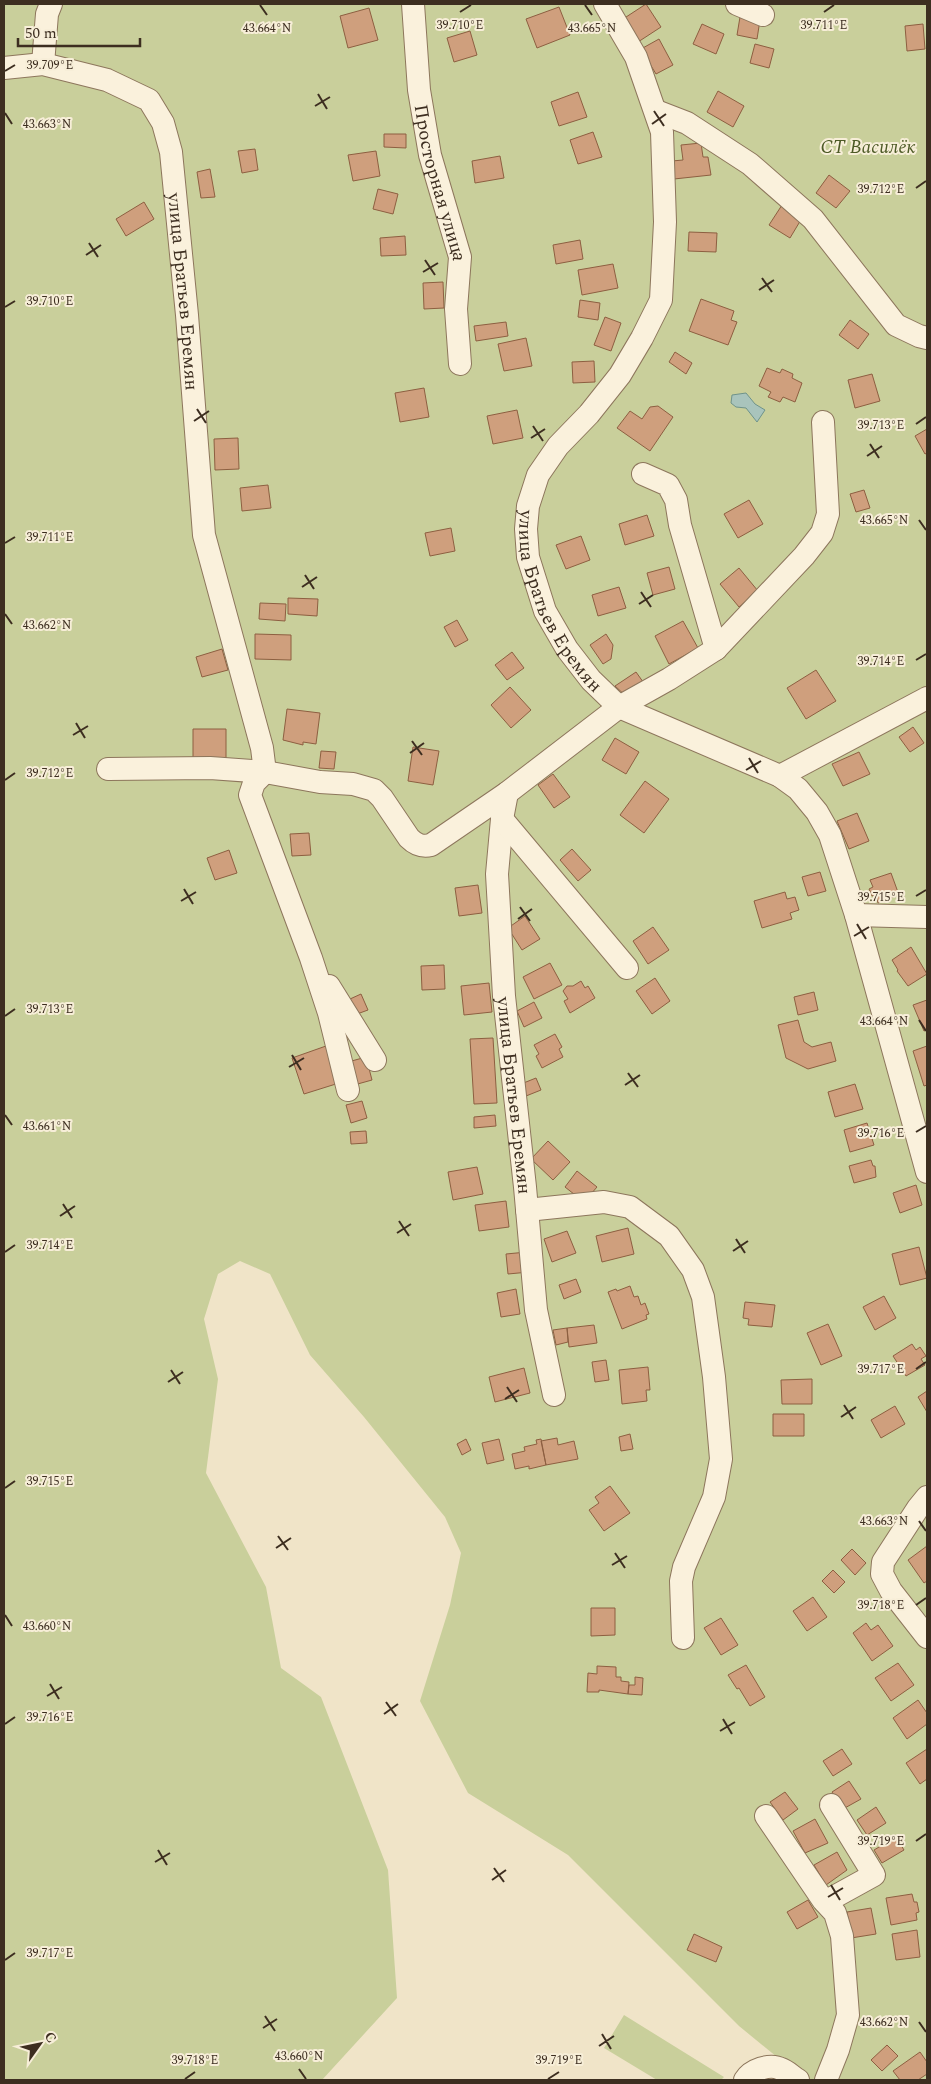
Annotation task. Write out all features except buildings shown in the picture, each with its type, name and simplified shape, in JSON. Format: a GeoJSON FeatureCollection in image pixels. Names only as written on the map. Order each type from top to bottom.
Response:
{"type":"FeatureCollection","features":[{"type":"Feature","properties":{"kind":"street"},"geometry":{"type":"LineString","coordinates":[[43,64],[47,14],[51,4]]}},
{"type":"Feature","properties":{"kind":"street","name":"Просторная улица"},"geometry":{"type":"LineString","coordinates":[[413,4],[419,90],[430,155],[460,257],[456,309],[460,364]]}},
{"type":"Feature","properties":{"kind":"street"},"geometry":{"type":"LineString","coordinates":[[605,4],[636,57],[656,111],[687,122],[750,164],[813,219],[896,325],[927,338]]}},
{"type":"Feature","properties":{"kind":"street"},"geometry":{"type":"LineString","coordinates":[[737,4],[763,15]]}},
{"type":"Feature","properties":{"kind":"street","name":"улица Братьев Еремян"},"geometry":{"type":"LineString","coordinates":[[4,68],[43,64],[107,80],[148,100],[163,123],[171,152],[187,315],[204,535],[262,748],[265,772]]}},
{"type":"Feature","properties":{"kind":"street","name":"улица Братьев Еремян"},"geometry":{"type":"LineString","coordinates":[[656,111],[662,132],[664,204],[661,300],[642,338],[620,375],[589,414],[558,446],[538,475],[528,506],[526,528],[528,557],[545,610],[563,641],[591,680],[619,707],[780,776],[798,789],[817,812],[830,835],[856,914],[927,1172]]}},
{"type":"Feature","properties":{"kind":"street"},"geometry":{"type":"LineString","coordinates":[[619,707],[669,679],[716,649],[804,556],[822,533],[828,514],[823,422]]}},
{"type":"Feature","properties":{"kind":"street"},"geometry":{"type":"LineString","coordinates":[[642,474],[668,484],[676,500],[680,525],[716,649]]}},
{"type":"Feature","properties":{"kind":"street"},"geometry":{"type":"LineString","coordinates":[[780,776],[927,698]]}},
{"type":"Feature","properties":{"kind":"street","name":"улица Братьев Еремян"},"geometry":{"type":"LineString","coordinates":[[108,769],[134,767],[210,768],[265,772],[320,782],[353,784],[374,790],[382,798],[409,838],[415,844],[424,847],[431,845],[507,793],[619,707]]}},
{"type":"Feature","properties":{"kind":"street"},"geometry":{"type":"LineString","coordinates":[[265,772],[254,783],[250,795],[311,958],[329,1013],[348,1090]]}},
{"type":"Feature","properties":{"kind":"street","name":"улица Братьев Еремян"},"geometry":{"type":"LineString","coordinates":[[507,793],[502,819],[497,874],[504,986],[536,1310],[554,1396]]}},
{"type":"Feature","properties":{"kind":"street"},"geometry":{"type":"LineString","coordinates":[[502,819],[627,968]]}},
{"type":"Feature","properties":{"kind":"street"},"geometry":{"type":"LineString","coordinates":[[856,914],[927,917]]}},
{"type":"Feature","properties":{"kind":"street"},"geometry":{"type":"LineString","coordinates":[[311,958],[375,1060]]}},
{"type":"Feature","properties":{"kind":"street"},"geometry":{"type":"LineString","coordinates":[[527,1210],[604,1202],[630,1207],[669,1236],[693,1270],[703,1297],[714,1377],[721,1459],[714,1497],[684,1566],[680,1581],[683,1638]]}},
{"type":"Feature","properties":{"kind":"street"},"geometry":{"type":"LineString","coordinates":[[927,1497],[883,1562],[882,1574],[890,1590],[927,1637]]}},
{"type":"Feature","properties":{"kind":"street"},"geometry":{"type":"LineString","coordinates":[[826,1902],[874,1875],[831,1805]]}},
{"type":"Feature","properties":{"kind":"street"},"geometry":{"type":"LineString","coordinates":[[766,1816],[835,1914],[842,1936],[848,2015],[838,2050],[826,2080]]}},
{"type":"Feature","properties":{"kind":"street"},"geometry":{"type":"LineString","coordinates":[[746,2079],[758,2070],[771,2067],[780,2068],[798,2080]]}},
{"type":"Feature","properties":{"kind":"green space","name":"СТ Василёк"},"geometry":{"type":"Polygon","coordinates":[[[4,4],[927,4],[927,2080],[805,2080],[739,2026],[568,1855],[468,1793],[420,1701],[450,1605],[461,1553],[445,1517],[364,1417],[310,1355],[270,1274],[240,1261],[218,1274],[204,1319],[218,1379],[206,1473],[266,1587],[281,1668],[321,1697],[388,1870],[397,1998],[322,2080],[4,2080],[4,4]]]}},
{"type":"Feature","properties":{"kind":"green space"},"geometry":{"type":"Polygon","coordinates":[[[624,2015],[724,2077],[721,2080],[657,2080],[604,2048],[624,2015]]]}},
{"type":"Feature","properties":{"kind":"water"},"geometry":{"type":"Polygon","coordinates":[[[746,393],[755,404],[765,410],[757,422],[746,408],[736,407],[731,403],[732,395],[746,393]]]}}]}
